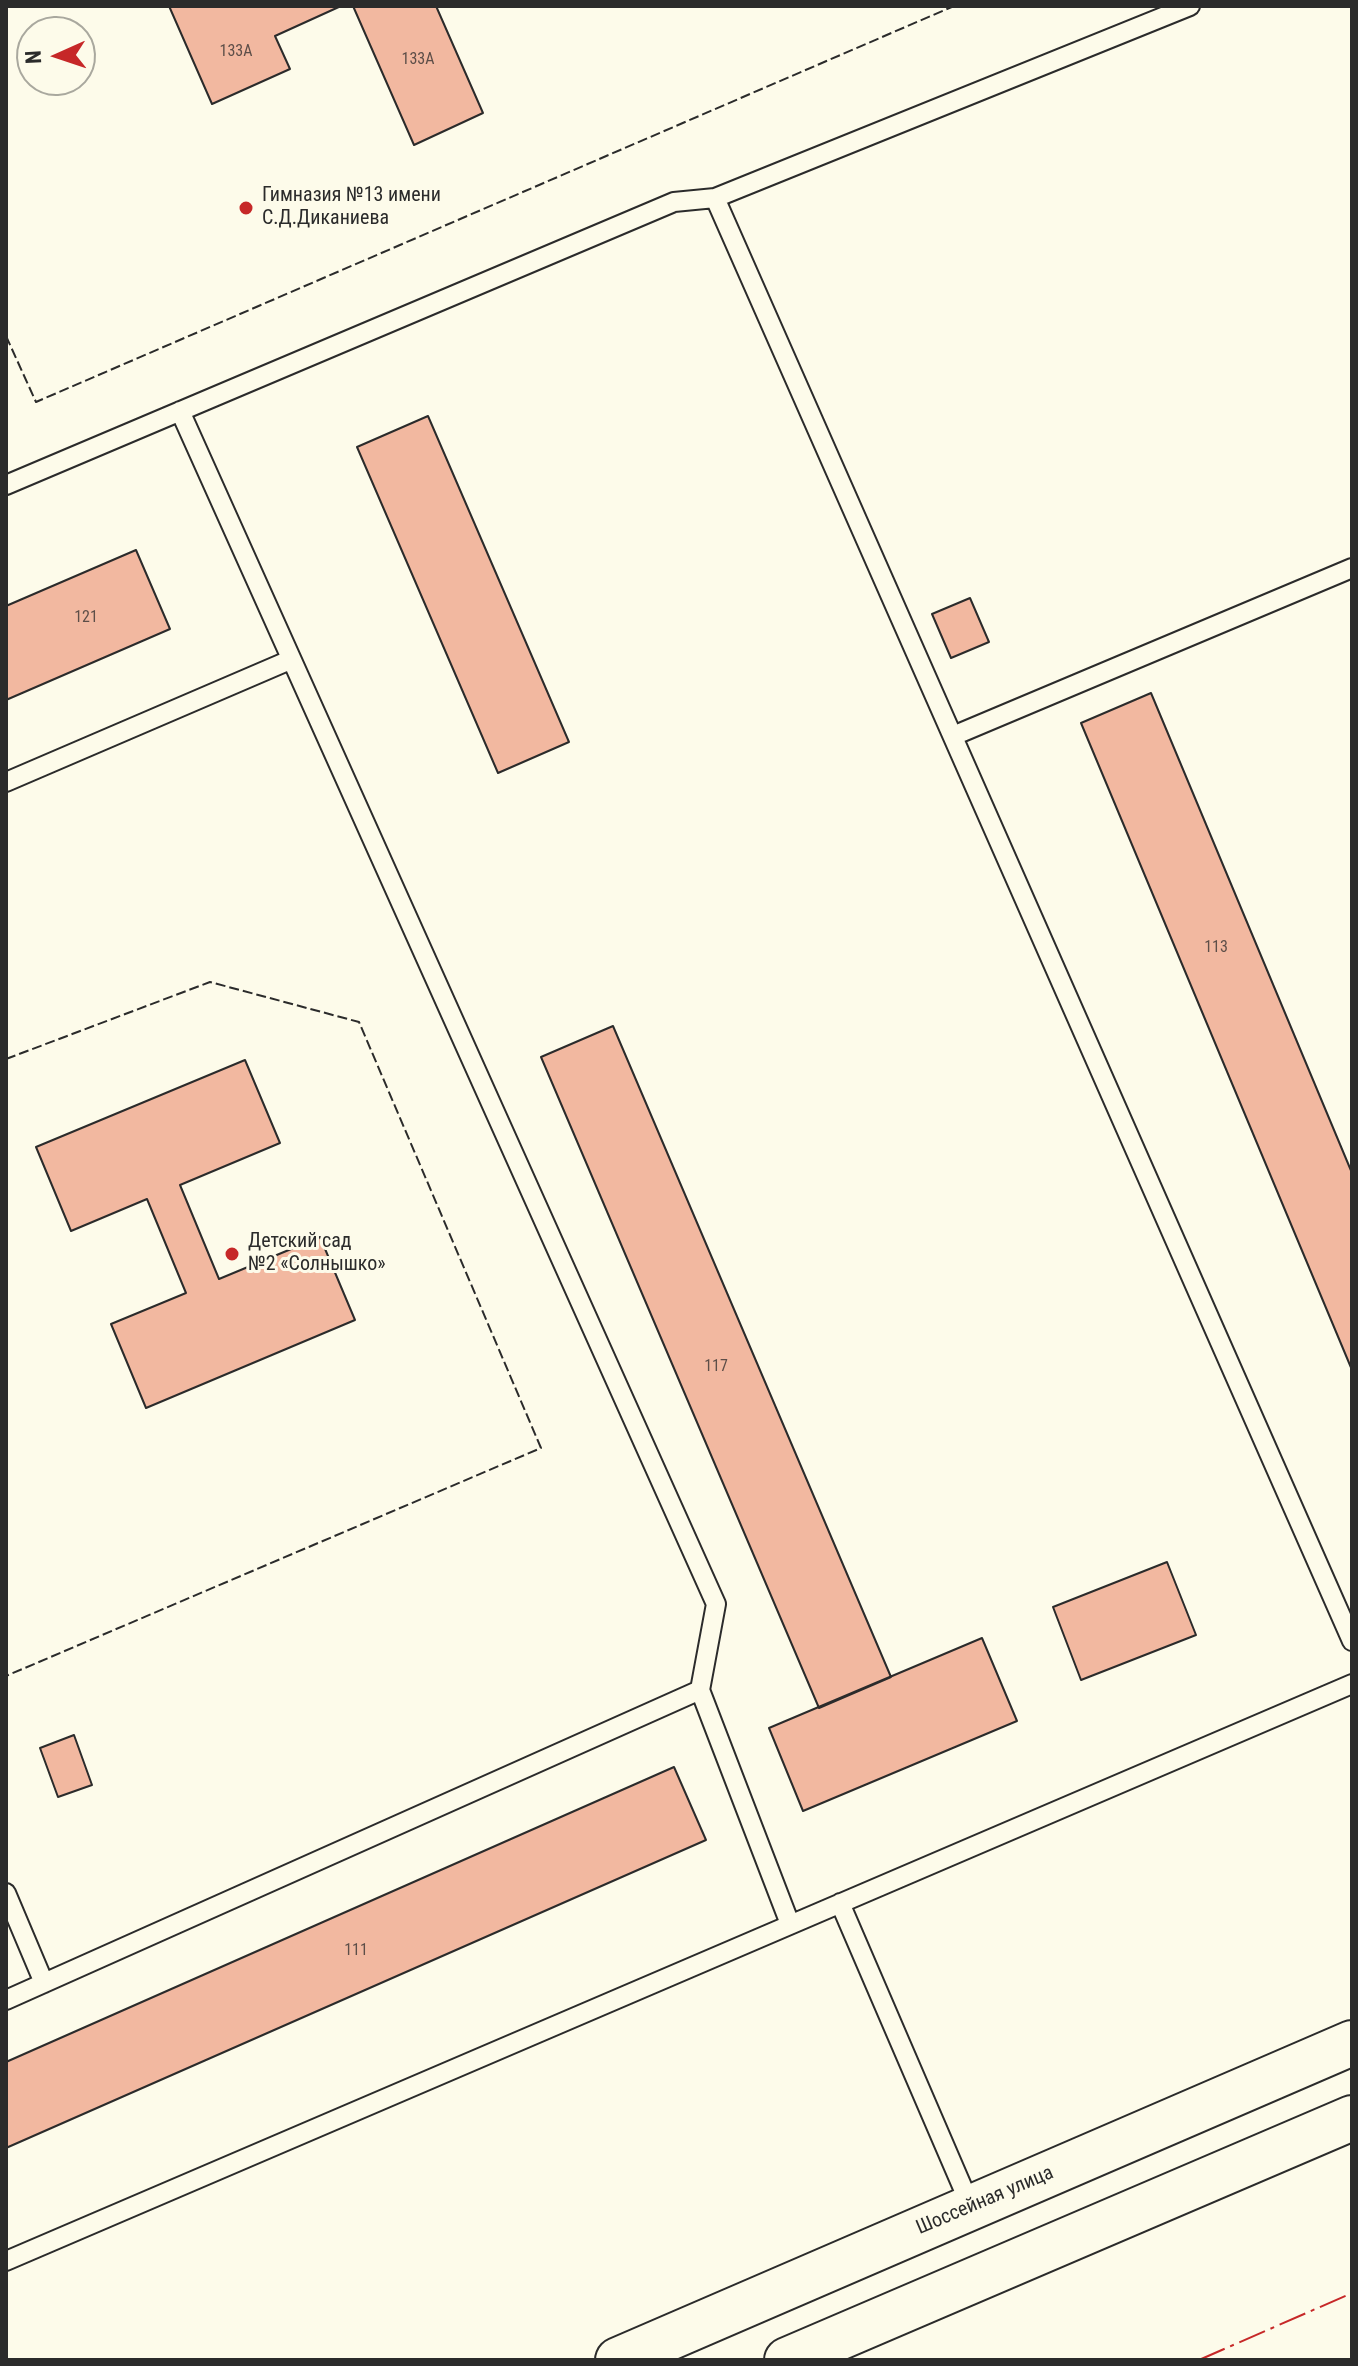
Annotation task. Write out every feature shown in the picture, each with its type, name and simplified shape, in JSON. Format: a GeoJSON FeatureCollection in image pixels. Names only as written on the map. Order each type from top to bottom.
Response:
{"type":"FeatureCollection","features":[{"type":"Feature","properties":{"kind":"main road","name":"Шоссейная улица"},"geometry":{"type":"LineString","coordinates":[[618,2360],[1352,2043]]}},
{"type":"Feature","properties":{"kind":"main road"},"geometry":{"type":"LineString","coordinates":[[787,2360],[1352,2118]]}},
{"type":"Feature","properties":{"kind":"lane"},"geometry":{"type":"LineString","coordinates":[[6,485],[674,202],[715,198],[1190,6]]}},
{"type":"Feature","properties":{"kind":"lane"},"geometry":{"type":"LineString","coordinates":[[715,198],[1352,1641]]}},
{"type":"Feature","properties":{"kind":"lane"},"geometry":{"type":"LineString","coordinates":[[180,411],[716,1604],[700,1690],[790,1924]]}},
{"type":"Feature","properties":{"kind":"lane"},"geometry":{"type":"LineString","coordinates":[[953,736],[1352,568]]}},
{"type":"Feature","properties":{"kind":"lane"},"geometry":{"type":"LineString","coordinates":[[6,782],[290,660]]}},
{"type":"Feature","properties":{"kind":"lane"},"geometry":{"type":"LineString","coordinates":[[6,2261],[1352,1684]]}},
{"type":"Feature","properties":{"kind":"lane"},"geometry":{"type":"LineString","coordinates":[[6,2000],[700,1690]]}},
{"type":"Feature","properties":{"kind":"lane"},"geometry":{"type":"LineString","coordinates":[[6,1893],[44,1983]]}},
{"type":"Feature","properties":{"kind":"lane"},"geometry":{"type":"LineString","coordinates":[[840,1903],[971,2207]]}},
{"type":"Feature","properties":{"kind":"building"},"geometry":{"type":"Polygon","coordinates":[[[169,6],[341,6],[275,36],[290,69],[212,104],[169,6]]]}},
{"type":"Feature","properties":{"kind":"building"},"geometry":{"type":"Polygon","coordinates":[[[353,6],[436,6],[483,113],[414,145],[353,6]]]}},
{"type":"Feature","properties":{"kind":"building"},"geometry":{"type":"Polygon","coordinates":[[[428,416],[569,742],[498,773],[357,447],[428,416]]]}},
{"type":"Feature","properties":{"kind":"building"},"geometry":{"type":"Polygon","coordinates":[[[136,550],[170,629],[6,700],[6,606],[136,550]]]}},
{"type":"Feature","properties":{"kind":"building"},"geometry":{"type":"Polygon","coordinates":[[[970,598],[989,642],[951,658],[932,614],[970,598]]]}},
{"type":"Feature","properties":{"kind":"building"},"geometry":{"type":"Polygon","coordinates":[[[1151,693],[1352,1173],[1352,1370],[1081,723],[1151,693]]]}},
{"type":"Feature","properties":{"kind":"building"},"geometry":{"type":"Polygon","coordinates":[[[613,1026],[891,1677],[819,1708],[541,1057],[613,1026]]]}},
{"type":"Feature","properties":{"kind":"building"},"geometry":{"type":"Polygon","coordinates":[[[245,1060],[280,1143],[180,1185],[219,1279],[320,1237],[355,1320],[146,1408],[111,1324],[186,1293],[147,1199],[71,1231],[36,1147],[245,1060]]]}},
{"type":"Feature","properties":{"kind":"building"},"geometry":{"type":"Polygon","coordinates":[[[1167,1562],[1196,1635],[1081,1680],[1053,1607],[1167,1562]]]}},
{"type":"Feature","properties":{"kind":"building"},"geometry":{"type":"Polygon","coordinates":[[[982,1638],[1017,1721],[803,1811],[769,1728],[982,1638]]]}},
{"type":"Feature","properties":{"kind":"building"},"geometry":{"type":"Polygon","coordinates":[[[74,1735],[92,1785],[58,1797],[40,1748],[74,1735]]]}},
{"type":"Feature","properties":{"kind":"building"},"geometry":{"type":"Polygon","coordinates":[[[674,1767],[706,1840],[6,2148],[6,2062],[674,1767]]]}},
{"type":"Feature","properties":{"kind":"fence"},"geometry":{"type":"LineString","coordinates":[[6,336],[36,402],[954,6]]}},
{"type":"Feature","properties":{"kind":"fence"},"geometry":{"type":"LineString","coordinates":[[6,1059],[210,982],[359,1022],[541,1448],[6,1676]]}},
{"type":"Feature","properties":{"kind":"power"},"geometry":{"type":"LineString","coordinates":[[1199,2360],[1352,2293]]}},
{"type":"Feature","properties":{"kind":"place","name":"Гимназия №13 имени С.Д.Диканиева"},"geometry":{"type":"Point","coordinates":[246,208]}},
{"type":"Feature","properties":{"kind":"place","name":"Детский сад №2 «Солнышко»"},"geometry":{"type":"Point","coordinates":[232,1254]}}]}
